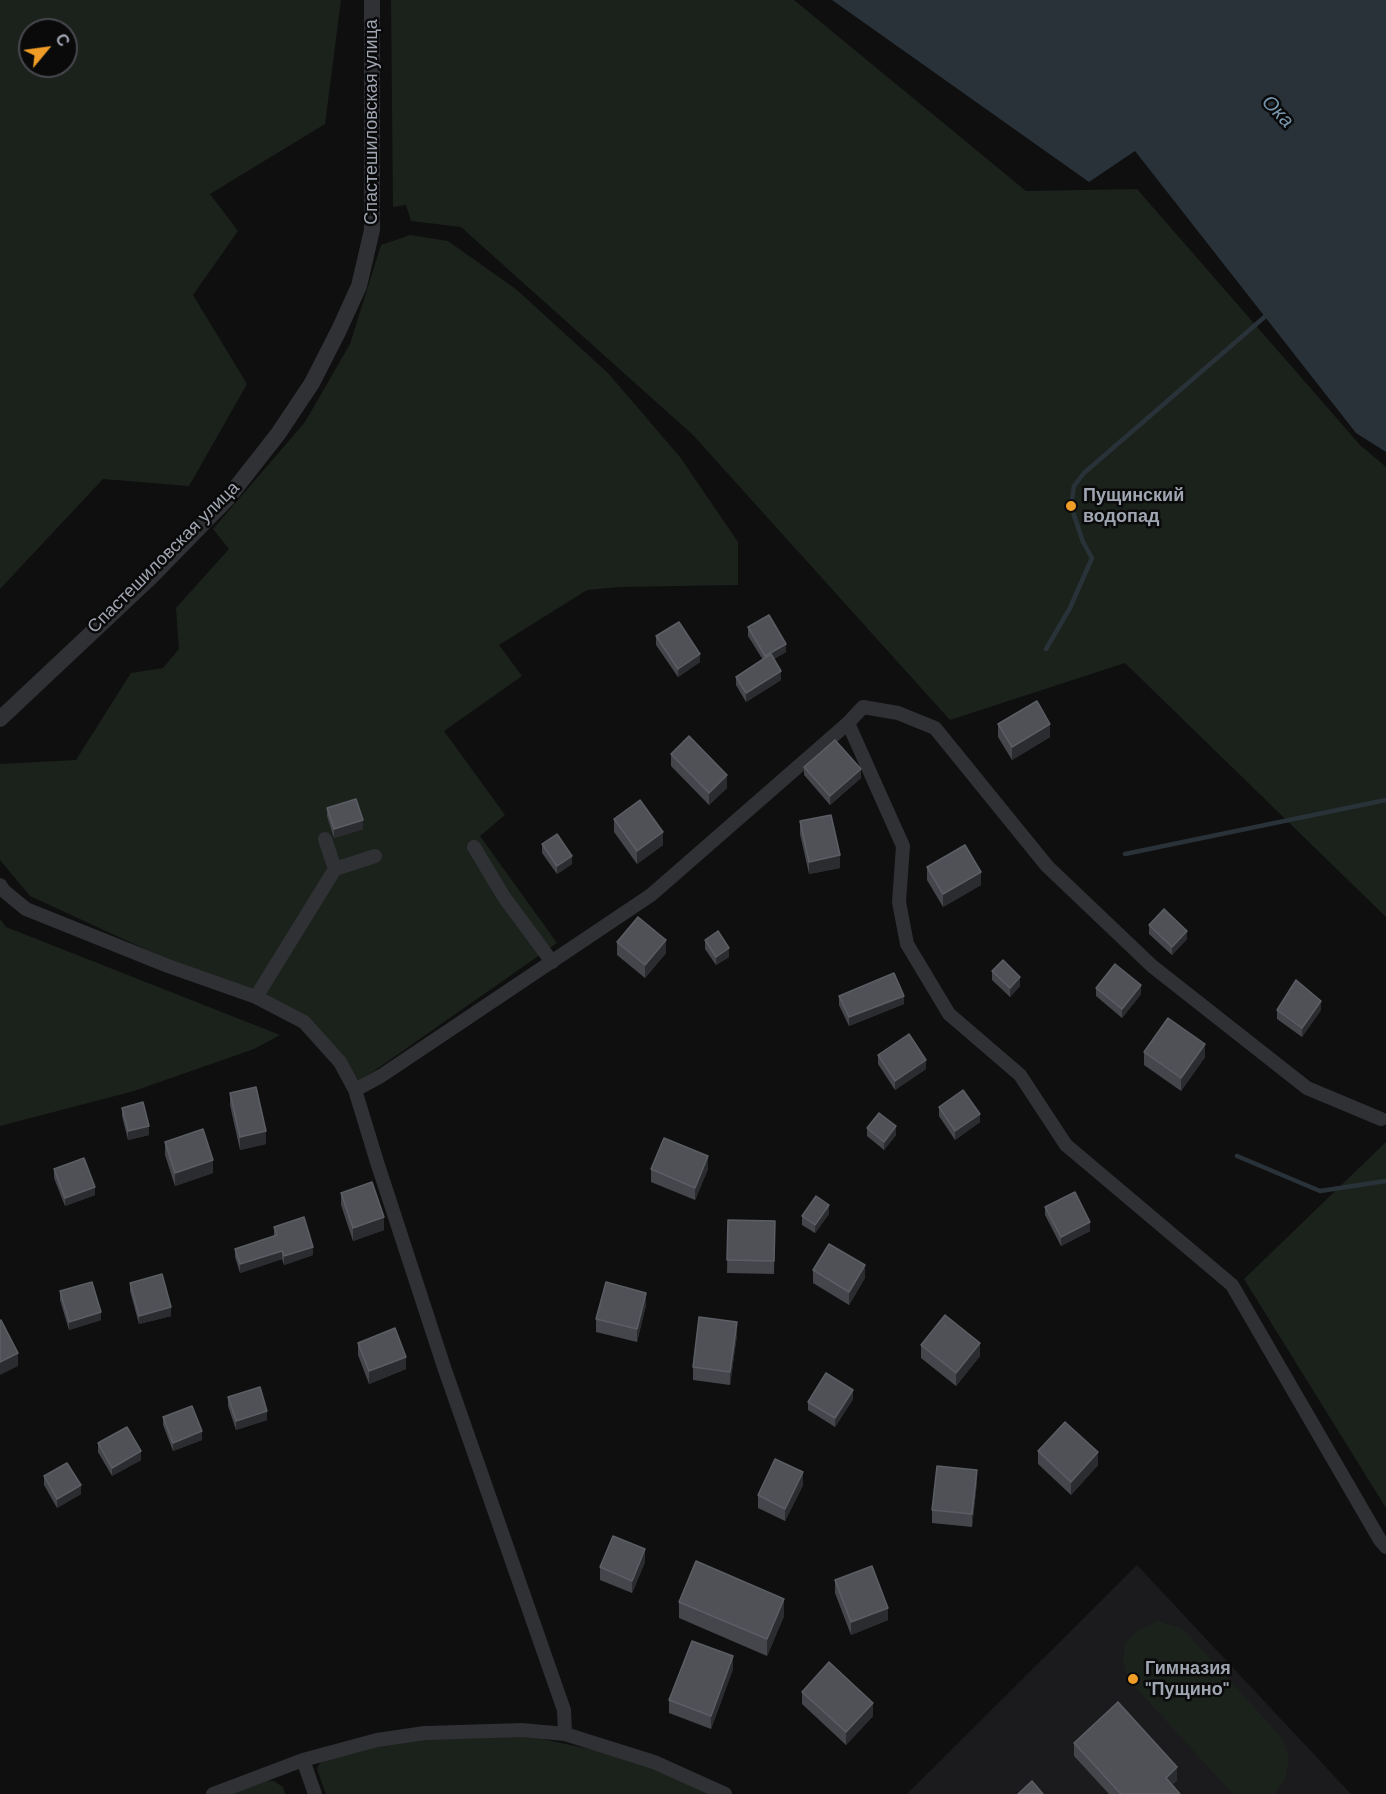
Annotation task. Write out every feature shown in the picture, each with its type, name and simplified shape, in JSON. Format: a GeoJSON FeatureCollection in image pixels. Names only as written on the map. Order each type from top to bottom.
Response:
{"type":"FeatureCollection","features":[{"type":"Feature","properties":{"kind":"street","name":"Спастешиловская улица"},"geometry":{"type":"LineString","coordinates":[[0,719],[152,576],[227,499],[278,434],[312,383],[358,286],[372,230],[372,0]]}},
{"type":"Feature","properties":{"kind":"street"},"geometry":{"type":"LineString","coordinates":[[356,1090],[651,895],[863,708],[898,713],[935,728],[1047,866],[1152,966],[1307,1088],[1381,1119]]}},
{"type":"Feature","properties":{"kind":"street"},"geometry":{"type":"LineString","coordinates":[[848,723],[903,846],[899,902],[907,944],[949,1014],[1020,1075],[1066,1145],[1232,1285],[1386,1547]]}},
{"type":"Feature","properties":{"kind":"street"},"geometry":{"type":"LineString","coordinates":[[326,839],[335,869]]}},
{"type":"Feature","properties":{"kind":"street"},"geometry":{"type":"LineString","coordinates":[[474,847],[504,897],[552,962]]}},
{"type":"Feature","properties":{"kind":"street"},"geometry":{"type":"LineString","coordinates":[[256,997],[335,869],[375,856]]}},
{"type":"Feature","properties":{"kind":"street"},"geometry":{"type":"LineString","coordinates":[[0,885],[26,909],[168,966],[256,997],[304,1022],[340,1062],[356,1090],[376,1162],[444,1367],[564,1710],[565,1734]]}},
{"type":"Feature","properties":{"kind":"street"},"geometry":{"type":"LineString","coordinates":[[213,1794],[303,1760],[377,1740],[426,1733],[522,1730],[565,1734],[654,1762],[725,1794]]}},
{"type":"Feature","properties":{"kind":"street"},"geometry":{"type":"LineString","coordinates":[[303,1760],[315,1794]]}},
{"type":"Feature","properties":{"kind":"shaded area"},"geometry":{"type":"Polygon","coordinates":[[[0,0],[341,0],[325,124],[210,194],[238,231],[193,295],[247,384],[189,486],[103,479],[0,589],[0,0]]]}},
{"type":"Feature","properties":{"kind":"shaded area"},"geometry":{"type":"Polygon","coordinates":[[[391,0],[794,0],[1026,191],[1137,189],[1360,445],[1386,467],[1386,917],[1125,663],[950,720],[693,435],[461,227],[411,221],[406,205],[393,207],[391,0]]]}},
{"type":"Feature","properties":{"kind":"shaded area"},"geometry":{"type":"Polygon","coordinates":[[[410,235],[448,241],[517,290],[608,373],[680,457],[738,542],[738,585],[619,587],[587,590],[499,645],[522,676],[444,731],[505,815],[480,836],[557,943],[354,1085],[303,1022],[30,896],[0,860],[0,764],[76,760],[131,673],[163,668],[179,649],[176,608],[229,549],[213,529],[305,422],[350,344],[381,245],[410,235]]]}},
{"type":"Feature","properties":{"kind":"shaded area"},"geometry":{"type":"Polygon","coordinates":[[[0,919],[6,927],[280,1035],[254,1049],[134,1091],[0,1126],[0,919]]]}},
{"type":"Feature","properties":{"kind":"shaded area"},"geometry":{"type":"Polygon","coordinates":[[[1386,1142],[1386,1508],[1244,1279],[1386,1142]]]}},
{"type":"Feature","properties":{"kind":"shaded area","name":"Гимназия \"Пущино\""},"geometry":{"type":"Polygon","coordinates":[[[1137,1565],[1351,1794],[907,1794],[1137,1565]]]}},
{"type":"Feature","properties":{"kind":"shaded area"},"geometry":{"type":"Polygon","coordinates":[[[1158,1621],[1183,1629],[1282,1738],[1289,1758],[1285,1779],[1274,1794],[1233,1794],[1127,1678],[1123,1659],[1126,1643],[1137,1631],[1158,1621]]]}},
{"type":"Feature","properties":{"kind":"shaded area"},"geometry":{"type":"Polygon","coordinates":[[[524,1735],[603,1752],[664,1771],[713,1794],[326,1794],[317,1769],[321,1761],[379,1746],[423,1739],[524,1735]]]}},
{"type":"Feature","properties":{"kind":"shaded area"},"geometry":{"type":"Polygon","coordinates":[[[262,1780],[274,1781],[283,1787],[285,1794],[230,1794],[262,1780]]]}},
{"type":"Feature","properties":{"kind":"water","name":"Ока"},"geometry":{"type":"Polygon","coordinates":[[[832,0],[1386,0],[1386,452],[1356,433],[1135,151],[1089,182],[832,0]]]}},
{"type":"Feature","properties":{"kind":"building"},"geometry":{"type":"Polygon","coordinates":[[[769,615],[786,644],[765,656],[748,627],[769,615]]]}},
{"type":"Feature","properties":{"kind":"building"},"geometry":{"type":"Polygon","coordinates":[[[679,622],[700,654],[678,669],[656,636],[679,622]]]}},
{"type":"Feature","properties":{"kind":"building"},"geometry":{"type":"Polygon","coordinates":[[[771,654],[781,671],[746,693],[736,677],[771,654]]]}},
{"type":"Feature","properties":{"kind":"building"},"geometry":{"type":"Polygon","coordinates":[[[1037,701],[1050,724],[1012,747],[998,724],[1037,701]]]}},
{"type":"Feature","properties":{"kind":"building"},"geometry":{"type":"Polygon","coordinates":[[[689,736],[727,775],[709,793],[671,754],[689,736]]]}},
{"type":"Feature","properties":{"kind":"building"},"geometry":{"type":"Polygon","coordinates":[[[835,740],[861,769],[830,796],[804,767],[835,740]]]}},
{"type":"Feature","properties":{"kind":"building"},"geometry":{"type":"Polygon","coordinates":[[[356,799],[363,820],[334,829],[327,808],[356,799]]]}},
{"type":"Feature","properties":{"kind":"building"},"geometry":{"type":"Polygon","coordinates":[[[640,800],[663,832],[637,851],[614,819],[640,800]]]}},
{"type":"Feature","properties":{"kind":"building"},"geometry":{"type":"Polygon","coordinates":[[[831,815],[840,855],[809,862],[800,821],[831,815]]]}},
{"type":"Feature","properties":{"kind":"building"},"geometry":{"type":"Polygon","coordinates":[[[557,834],[572,856],[557,866],[542,844],[557,834]]]}},
{"type":"Feature","properties":{"kind":"building"},"geometry":{"type":"Polygon","coordinates":[[[965,845],[981,872],[943,894],[927,867],[965,845]]]}},
{"type":"Feature","properties":{"kind":"building"},"geometry":{"type":"Polygon","coordinates":[[[1164,909],[1187,931],[1172,947],[1149,925],[1164,909]]]}},
{"type":"Feature","properties":{"kind":"building"},"geometry":{"type":"Polygon","coordinates":[[[638,917],[666,940],[645,965],[617,942],[638,917]]]}},
{"type":"Feature","properties":{"kind":"building"},"geometry":{"type":"Polygon","coordinates":[[[718,931],[729,948],[716,957],[705,940],[718,931]]]}},
{"type":"Feature","properties":{"kind":"building"},"geometry":{"type":"Polygon","coordinates":[[[1003,960],[1020,977],[1010,988],[992,971],[1003,960]]]}},
{"type":"Feature","properties":{"kind":"building"},"geometry":{"type":"Polygon","coordinates":[[[1115,964],[1141,985],[1122,1009],[1096,988],[1115,964]]]}},
{"type":"Feature","properties":{"kind":"building"},"geometry":{"type":"Polygon","coordinates":[[[894,973],[904,996],[849,1017],[839,996],[894,973]]]}},
{"type":"Feature","properties":{"kind":"building"},"geometry":{"type":"Polygon","coordinates":[[[1296,980],[1321,1001],[1302,1028],[1277,1010],[1296,980]]]}},
{"type":"Feature","properties":{"kind":"building"},"geometry":{"type":"Polygon","coordinates":[[[1168,1018],[1205,1044],[1181,1078],[1144,1052],[1168,1018]]]}},
{"type":"Feature","properties":{"kind":"building"},"geometry":{"type":"Polygon","coordinates":[[[909,1034],[926,1060],[895,1081],[878,1055],[909,1034]]]}},
{"type":"Feature","properties":{"kind":"building"},"geometry":{"type":"Polygon","coordinates":[[[256,1087],[266,1131],[240,1137],[230,1093],[256,1087]]]}},
{"type":"Feature","properties":{"kind":"building"},"geometry":{"type":"Polygon","coordinates":[[[963,1090],[980,1114],[955,1131],[939,1107],[963,1090]]]}},
{"type":"Feature","properties":{"kind":"building"},"geometry":{"type":"Polygon","coordinates":[[[143,1102],[149,1126],[128,1131],[122,1108],[143,1102]]]}},
{"type":"Feature","properties":{"kind":"building"},"geometry":{"type":"Polygon","coordinates":[[[879,1113],[896,1126],[884,1142],[867,1128],[879,1113]]]}},
{"type":"Feature","properties":{"kind":"building"},"geometry":{"type":"Polygon","coordinates":[[[203,1129],[213,1160],[175,1173],[165,1142],[203,1129]]]}},
{"type":"Feature","properties":{"kind":"building"},"geometry":{"type":"Polygon","coordinates":[[[664,1138],[708,1156],[695,1188],[651,1169],[664,1138]]]}},
{"type":"Feature","properties":{"kind":"building"},"geometry":{"type":"Polygon","coordinates":[[[84,1158],[95,1187],[65,1198],[54,1169],[84,1158]]]}},
{"type":"Feature","properties":{"kind":"building"},"geometry":{"type":"Polygon","coordinates":[[[372,1182],[384,1217],[353,1228],[341,1193],[372,1182]]]}},
{"type":"Feature","properties":{"kind":"building"},"geometry":{"type":"Polygon","coordinates":[[[1075,1192],[1090,1222],[1061,1237],[1045,1207],[1075,1192]]]}},
{"type":"Feature","properties":{"kind":"building"},"geometry":{"type":"Polygon","coordinates":[[[816,1196],[829,1205],[815,1225],[802,1216],[816,1196]]]}},
{"type":"Feature","properties":{"kind":"building"},"geometry":{"type":"Polygon","coordinates":[[[304,1217],[313,1247],[284,1256],[282,1251],[240,1264],[235,1249],[277,1235],[274,1227],[304,1217]]]}},
{"type":"Feature","properties":{"kind":"building"},"geometry":{"type":"Polygon","coordinates":[[[728,1220],[775,1221],[774,1261],[727,1260],[728,1220]]]}},
{"type":"Feature","properties":{"kind":"building"},"geometry":{"type":"Polygon","coordinates":[[[829,1244],[865,1265],[849,1292],[813,1270],[829,1244]]]}},
{"type":"Feature","properties":{"kind":"building"},"geometry":{"type":"Polygon","coordinates":[[[162,1274],[171,1307],[139,1316],[130,1283],[162,1274]]]}},
{"type":"Feature","properties":{"kind":"building"},"geometry":{"type":"Polygon","coordinates":[[[92,1282],[101,1312],[69,1322],[60,1291],[92,1282]]]}},
{"type":"Feature","properties":{"kind":"building"},"geometry":{"type":"Polygon","coordinates":[[[606,1282],[646,1293],[637,1329],[596,1319],[606,1282]]]}},
{"type":"Feature","properties":{"kind":"building"},"geometry":{"type":"Polygon","coordinates":[[[945,1315],[980,1343],[956,1373],[921,1345],[945,1315]]]}},
{"type":"Feature","properties":{"kind":"building"},"geometry":{"type":"Polygon","coordinates":[[[699,1317],[737,1322],[730,1372],[693,1367],[699,1317]]]}},
{"type":"Feature","properties":{"kind":"building"},"geometry":{"type":"Polygon","coordinates":[[[0,1321],[18,1353],[0,1362],[0,1321]]]}},
{"type":"Feature","properties":{"kind":"building"},"geometry":{"type":"Polygon","coordinates":[[[395,1328],[406,1357],[369,1371],[358,1343],[395,1328]]]}},
{"type":"Feature","properties":{"kind":"building"},"geometry":{"type":"Polygon","coordinates":[[[826,1373],[853,1390],[835,1418],[808,1402],[826,1373]]]}},
{"type":"Feature","properties":{"kind":"building"},"geometry":{"type":"Polygon","coordinates":[[[260,1387],[267,1411],[236,1421],[228,1397],[260,1387]]]}},
{"type":"Feature","properties":{"kind":"building"},"geometry":{"type":"Polygon","coordinates":[[[192,1406],[202,1431],[173,1443],[163,1417],[192,1406]]]}},
{"type":"Feature","properties":{"kind":"building"},"geometry":{"type":"Polygon","coordinates":[[[1065,1422],[1098,1452],[1071,1482],[1038,1451],[1065,1422]]]}},
{"type":"Feature","properties":{"kind":"building"},"geometry":{"type":"Polygon","coordinates":[[[127,1427],[141,1451],[112,1468],[98,1443],[127,1427]]]}},
{"type":"Feature","properties":{"kind":"building"},"geometry":{"type":"Polygon","coordinates":[[[775,1459],[803,1472],[785,1509],[758,1495],[775,1459]]]}},
{"type":"Feature","properties":{"kind":"building"},"geometry":{"type":"Polygon","coordinates":[[[67,1463],[81,1485],[57,1499],[44,1476],[67,1463]]]}},
{"type":"Feature","properties":{"kind":"building"},"geometry":{"type":"Polygon","coordinates":[[[937,1466],[977,1470],[972,1514],[932,1510],[937,1466]]]}},
{"type":"Feature","properties":{"kind":"building"},"geometry":{"type":"Polygon","coordinates":[[[613,1536],[645,1549],[632,1581],[600,1567],[613,1536]]]}},
{"type":"Feature","properties":{"kind":"building"},"geometry":{"type":"Polygon","coordinates":[[[696,1561],[784,1599],[767,1639],[679,1602],[696,1561]]]}},
{"type":"Feature","properties":{"kind":"building"},"geometry":{"type":"Polygon","coordinates":[[[872,1566],[888,1608],[851,1622],[835,1580],[872,1566]]]}},
{"type":"Feature","properties":{"kind":"building"},"geometry":{"type":"Polygon","coordinates":[[[692,1641],[733,1656],[711,1716],[669,1700],[692,1641]]]}},
{"type":"Feature","properties":{"kind":"building"},"geometry":{"type":"Polygon","coordinates":[[[829,1662],[873,1703],[846,1732],[802,1692],[829,1662]]]}},
{"type":"Feature","properties":{"kind":"building"},"geometry":{"type":"Polygon","coordinates":[[[1118,1702],[1177,1767],[1166,1778],[1180,1794],[1121,1794],[1074,1743],[1118,1702]]]}},
{"type":"Feature","properties":{"kind":"building"},"geometry":{"type":"Polygon","coordinates":[[[1032,1781],[1043,1794],[1018,1794],[1032,1781]]]}},
{"type":"Feature","properties":{"kind":"waterway"},"geometry":{"type":"LineString","coordinates":[[1046,649],[1070,608],[1092,558],[1083,542],[1071,506],[1074,486],[1084,473],[1268,314]]}},
{"type":"Feature","properties":{"kind":"waterway"},"geometry":{"type":"LineString","coordinates":[[1125,854],[1386,800]]}},
{"type":"Feature","properties":{"kind":"waterway"},"geometry":{"type":"LineString","coordinates":[[1237,1156],[1320,1191],[1386,1181]]}},
{"type":"Feature","properties":{"kind":"place","name":"Пущинский водопад"},"geometry":{"type":"Point","coordinates":[1071,506]}},
{"type":"Feature","properties":{"kind":"place","name":"Гимназия \"Пущино\""},"geometry":{"type":"Point","coordinates":[1133,1679]}}]}
